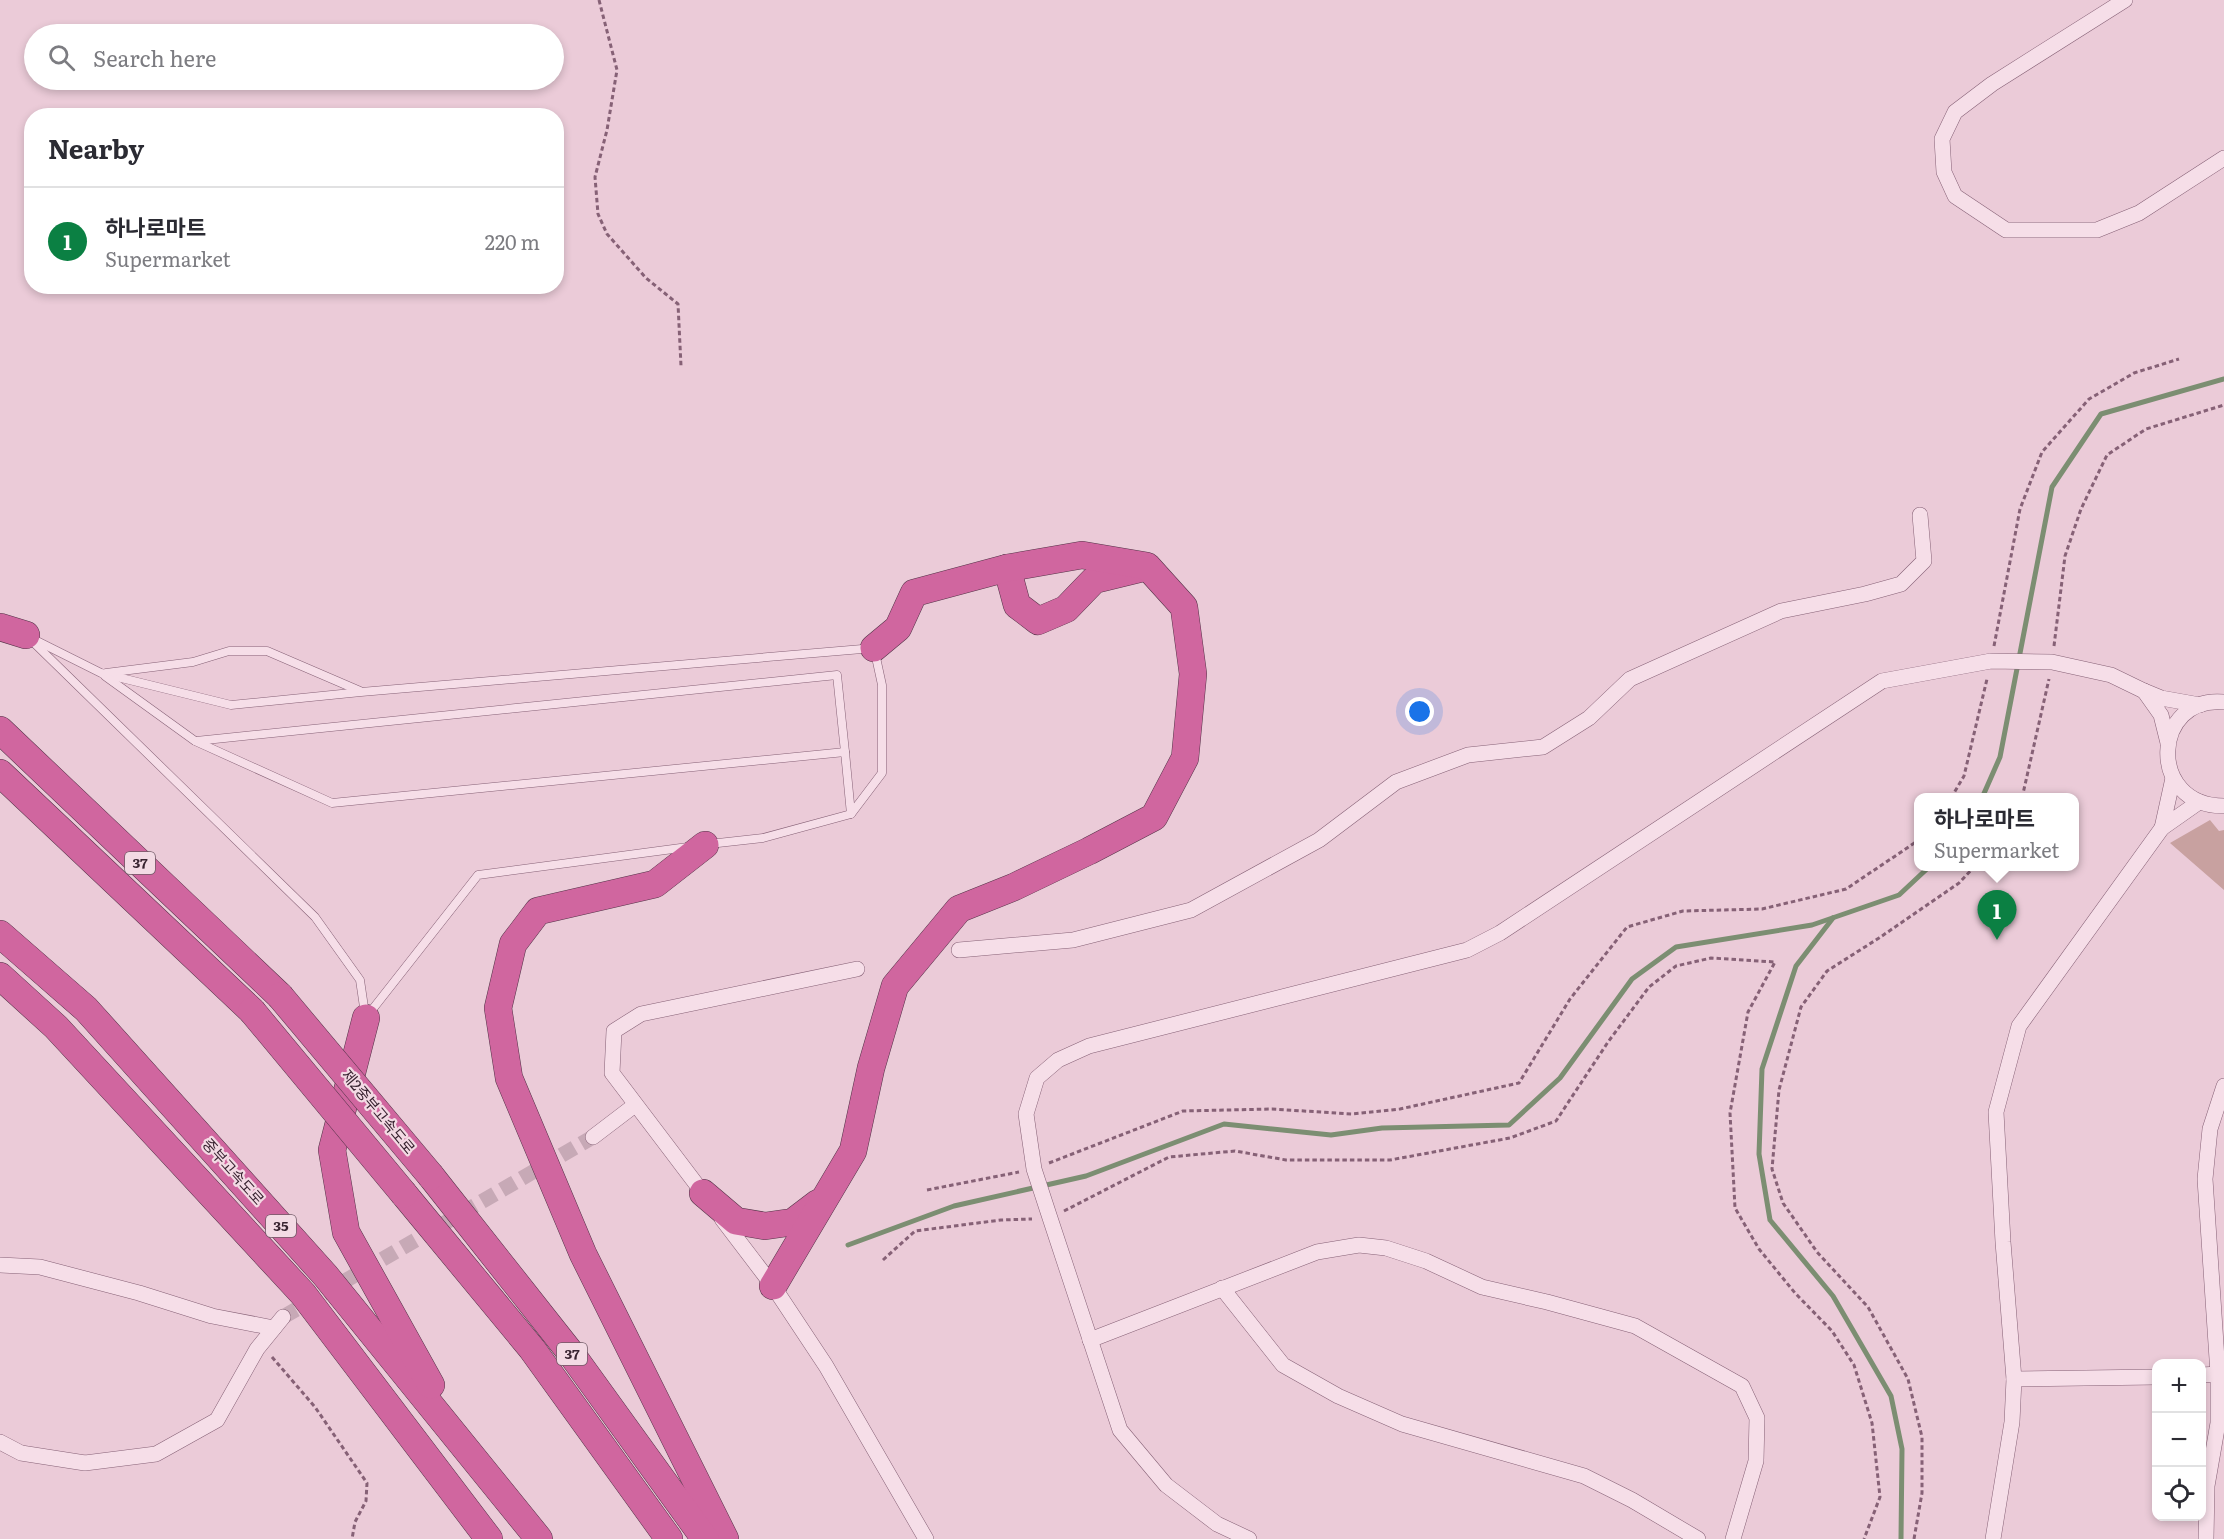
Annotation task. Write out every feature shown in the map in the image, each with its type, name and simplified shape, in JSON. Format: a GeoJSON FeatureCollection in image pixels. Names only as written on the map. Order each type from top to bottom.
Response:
{"type":"FeatureCollection","features":[{"type":"Feature","properties":{"kind":"highway"},"geometry":{"type":"LineString","coordinates":[[772,1286],[853,1151],[871,1068],[895,986],[959,909],[1089,852],[1154,817],[1185,758],[1194,674],[1184,607],[1147,566],[1082,555],[1007,568],[914,593],[898,628],[874,648]]}},
{"type":"Feature","properties":{"kind":"highway"},"geometry":{"type":"LineString","coordinates":[[1007,568],[1017,605],[1038,621],[1066,609],[1094,580],[1147,566]]}},
{"type":"Feature","properties":{"kind":"highway"},"geometry":{"type":"LineString","coordinates":[[0,627],[26,635]]}},
{"type":"Feature","properties":{"kind":"highway","name":"제2중부고속도로"},"geometry":{"type":"LineString","coordinates":[[0,730],[280,996],[431,1176],[570,1352],[705,1539]]}},
{"type":"Feature","properties":{"kind":"highway","name":"37"},"geometry":{"type":"LineString","coordinates":[[0,773],[252,1011],[532,1349],[669,1539]]}},
{"type":"Feature","properties":{"kind":"highway"},"geometry":{"type":"LineString","coordinates":[[705,845],[655,884],[538,911],[513,944],[498,1008],[509,1078],[583,1254],[725,1539]]}},
{"type":"Feature","properties":{"kind":"highway","name":"중부고속도로"},"geometry":{"type":"LineString","coordinates":[[0,934],[86,1008],[326,1275],[539,1539]]}},
{"type":"Feature","properties":{"kind":"highway","name":"중부고속도로"},"geometry":{"type":"LineString","coordinates":[[0,976],[56,1027],[303,1294],[489,1539]]}},
{"type":"Feature","properties":{"kind":"highway"},"geometry":{"type":"LineString","coordinates":[[366,1018],[332,1150],[346,1232],[464,1447]]}},
{"type":"Feature","properties":{"kind":"highway"},"geometry":{"type":"LineString","coordinates":[[703,1193],[736,1221],[765,1226],[793,1222],[826,1196]]}},
{"type":"Feature","properties":{"kind":"street"},"geometry":{"type":"LineString","coordinates":[[2125,0],[1992,84],[1955,112],[1942,139],[1944,172],[1955,196],[2006,230],[2097,230],[2139,213],[2224,158]]}},
{"type":"Feature","properties":{"kind":"street"},"geometry":{"type":"LineString","coordinates":[[960,950],[1072,940],[1191,910],[1319,840],[1396,782],[1468,755],[1543,747],[1589,718],[1630,680],[1704,645],[1781,611],[1902,584],[1924,561],[1920,515]]}},
{"type":"Feature","properties":{"kind":"street"},"geometry":{"type":"LineString","coordinates":[[1246,1538],[1217,1524],[1166,1485],[1120,1430],[1034,1169],[1026,1114],[1037,1078],[1058,1060],[1089,1046],[1467,950],[1500,933],[1882,681],[1991,661],[2052,662],[2111,675],[2161,699],[2200,705]]}},
{"type":"Feature","properties":{"kind":"street"},"geometry":{"type":"LineString","coordinates":[[2144,691],[2161,715],[2168,743],[2167,761],[2173,778],[2184,792],[2199,802],[2224,806]]}},
{"type":"Feature","properties":{"kind":"street"},"geometry":{"type":"LineString","coordinates":[[2168,743],[2174,727],[2185,714],[2200,705],[2216,701],[2224,702]]}},
{"type":"Feature","properties":{"kind":"street"},"geometry":{"type":"LineString","coordinates":[[2162,828],[2173,778]]}},
{"type":"Feature","properties":{"kind":"street"},"geometry":{"type":"LineString","coordinates":[[1993,1539],[2012,1422],[2014,1379],[1996,1112],[2019,1026],[2162,828],[2199,802]]}},
{"type":"Feature","properties":{"kind":"street"},"geometry":{"type":"LineString","coordinates":[[857,969],[641,1014],[614,1031],[612,1073],[772,1286],[826,1366],[926,1539]]}},
{"type":"Feature","properties":{"kind":"street"},"geometry":{"type":"LineString","coordinates":[[2206,1539],[2207,1486],[2218,1423],[2218,1374],[2205,1179],[2210,1129],[2224,1086]]}},
{"type":"Feature","properties":{"kind":"street"},"geometry":{"type":"LineString","coordinates":[[593,1137],[635,1105]]}},
{"type":"Feature","properties":{"kind":"street"},"geometry":{"type":"LineString","coordinates":[[1090,1340],[1317,1252],[1359,1245],[1386,1248],[1426,1261],[1482,1287],[1635,1326],[1742,1386],[1757,1418],[1756,1461],[1734,1539]]}},
{"type":"Feature","properties":{"kind":"street"},"geometry":{"type":"LineString","coordinates":[[0,1265],[40,1268],[140,1293],[212,1316],[279,1322],[257,1349],[217,1419],[156,1454],[85,1463],[21,1453],[0,1443]]}},
{"type":"Feature","properties":{"kind":"street"},"geometry":{"type":"LineString","coordinates":[[1222,1288],[1283,1365],[1338,1396],[1402,1425],[1584,1476],[1632,1500],[1698,1539]]}},
{"type":"Feature","properties":{"kind":"street"},"geometry":{"type":"LineString","coordinates":[[2206,1375],[2218,1374]]}},
{"type":"Feature","properties":{"kind":"street"},"geometry":{"type":"LineString","coordinates":[[2014,1379],[2152,1377]]}},
{"type":"Feature","properties":{"kind":"lane"},"geometry":{"type":"LineString","coordinates":[[26,635],[101,673],[195,741],[332,803],[845,752]]}},
{"type":"Feature","properties":{"kind":"lane"},"geometry":{"type":"LineString","coordinates":[[26,635],[315,917],[360,980],[366,1018]]}},
{"type":"Feature","properties":{"kind":"lane"},"geometry":{"type":"LineString","coordinates":[[101,673],[231,705],[874,648],[882,685],[882,773],[851,814],[763,838],[478,875],[366,1018]]}},
{"type":"Feature","properties":{"kind":"lane"},"geometry":{"type":"LineString","coordinates":[[101,673],[193,662],[229,651],[267,651],[361,692]]}},
{"type":"Feature","properties":{"kind":"lane"},"geometry":{"type":"LineString","coordinates":[[195,741],[837,675],[851,814]]}},
{"type":"Feature","properties":{"kind":"path"},"geometry":{"type":"LineString","coordinates":[[599,0],[617,70],[607,130],[595,177],[598,214],[608,234],[646,278],[678,304],[681,366]]}},
{"type":"Feature","properties":{"kind":"path"},"geometry":{"type":"LineString","coordinates":[[1954,793],[1964,776],[1991,661],[2020,509],[2042,452],[2089,399],[2134,373],[2179,358]]}},
{"type":"Feature","properties":{"kind":"path"},"geometry":{"type":"LineString","coordinates":[[2023,793],[2052,662],[2065,556],[2081,509],[2107,454],[2146,429],[2224,405]]}},
{"type":"Feature","properties":{"kind":"path"},"geometry":{"type":"LineString","coordinates":[[927,1190],[1034,1169],[1183,1111],[1272,1109],[1352,1114],[1400,1109],[1519,1083],[1570,999],[1627,927],[1683,911],[1762,909],[1846,889],[1914,843]]}},
{"type":"Feature","properties":{"kind":"path"},"geometry":{"type":"LineString","coordinates":[[1914,1539],[1922,1493],[1922,1437],[1908,1379],[1868,1307],[1817,1252],[1783,1203],[1772,1169],[1779,1090],[1801,1007],[1827,970],[1879,938],[1959,883],[1971,871]]}},
{"type":"Feature","properties":{"kind":"path"},"geometry":{"type":"LineString","coordinates":[[883,1260],[915,1231],[1000,1220],[1050,1218],[1169,1157],[1235,1151],[1286,1160],[1390,1160],[1510,1138],[1556,1121],[1608,1042],[1649,987],[1676,966],[1711,958],[1775,962],[1748,1012],[1730,1113],[1736,1208],[1759,1249],[1795,1293],[1832,1331],[1854,1365],[1872,1423],[1880,1497],[1864,1539]]}},
{"type":"Feature","properties":{"kind":"path"},"geometry":{"type":"LineString","coordinates":[[257,1349],[274,1358],[315,1407],[367,1483],[366,1502],[355,1522],[352,1539]]}},
{"type":"Feature","properties":{"kind":"shaded area"},"geometry":{"type":"Polygon","coordinates":[[[2210,820],[2219,831],[2224,830],[2224,890],[2170,843],[2210,820]]]}},
{"type":"Feature","properties":{"kind":"waterway"},"geometry":{"type":"LineString","coordinates":[[1984,793],[2000,757],[2052,487],[2101,414],[2224,379]]}},
{"type":"Feature","properties":{"kind":"waterway"},"geometry":{"type":"LineString","coordinates":[[848,1245],[954,1206],[1086,1176],[1224,1124],[1331,1135],[1382,1128],[1509,1125],[1560,1078],[1632,979],[1676,947],[1812,925],[1899,895],[1925,871]]}},
{"type":"Feature","properties":{"kind":"waterway"},"geometry":{"type":"LineString","coordinates":[[1833,918],[1796,966],[1762,1069],[1759,1154],[1770,1220],[1833,1296],[1891,1396],[1902,1449],[1901,1539]]}},
{"type":"Feature","properties":{"kind":"tunnel"},"geometry":{"type":"LineString","coordinates":[[283,1317],[593,1137]]}},
{"type":"Feature","properties":{"kind":"place","name":"하나로마트"},"geometry":{"type":"Point","coordinates":[1997,940]}}]}
